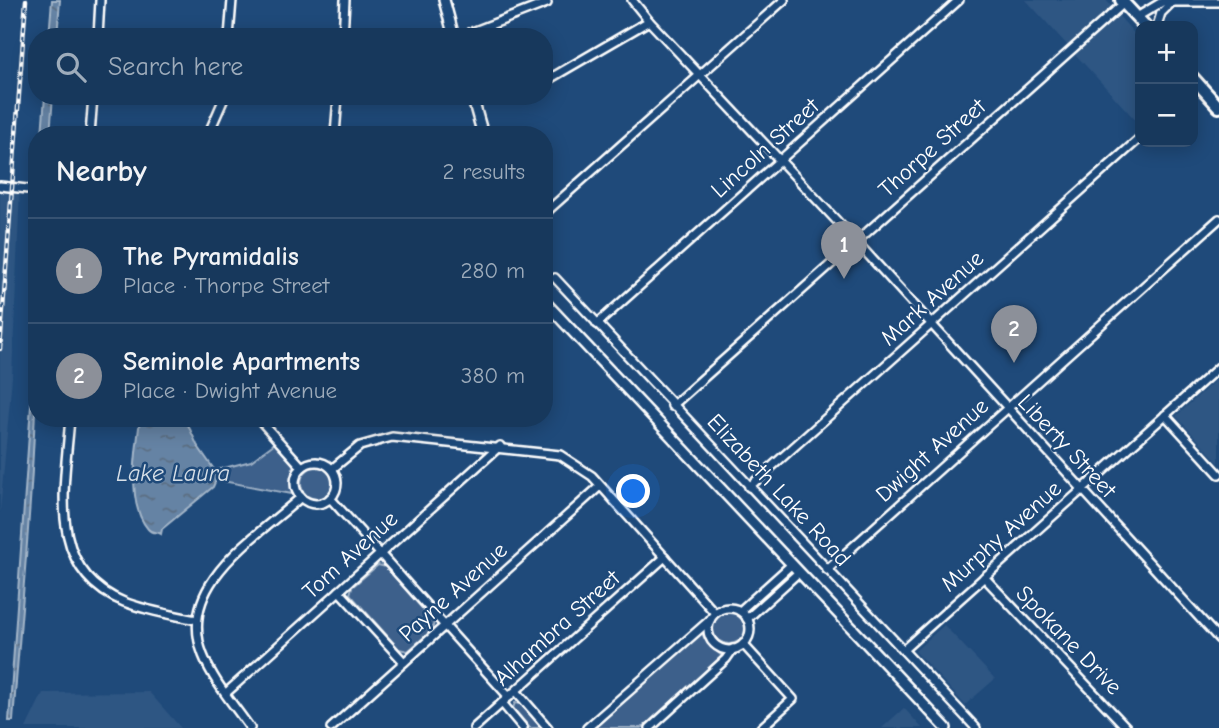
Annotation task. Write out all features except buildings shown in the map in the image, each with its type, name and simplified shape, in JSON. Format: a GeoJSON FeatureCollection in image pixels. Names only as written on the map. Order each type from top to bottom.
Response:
{"type":"FeatureCollection","features":[{"type":"Feature","properties":{"kind":"highway"},"geometry":{"type":"LineString","coordinates":[[1122,1],[1140,21]]}},
{"type":"Feature","properties":{"kind":"highway"},"geometry":{"type":"LineString","coordinates":[[1198,88],[1219,107]]}},
{"type":"Feature","properties":{"kind":"main road"},"geometry":{"type":"LineString","coordinates":[[444,0],[453,28]]}},
{"type":"Feature","properties":{"kind":"main road"},"geometry":{"type":"LineString","coordinates":[[475,105],[480,126]]}},
{"type":"Feature","properties":{"kind":"main road","name":"Elizabeth Lake Road"},"geometry":{"type":"LineString","coordinates":[[553,311],[946,728]]}},
{"type":"Feature","properties":{"kind":"street"},"geometry":{"type":"LineString","coordinates":[[98,28],[100,0]]}},
{"type":"Feature","properties":{"kind":"street"},"geometry":{"type":"LineString","coordinates":[[230,28],[232,0]]}},
{"type":"Feature","properties":{"kind":"street"},"geometry":{"type":"LineString","coordinates":[[343,28],[345,0]]}},
{"type":"Feature","properties":{"kind":"street","name":"Liberty Street"},"geometry":{"type":"LineString","coordinates":[[632,0],[1219,639]]}},
{"type":"Feature","properties":{"kind":"street","name":"Lincoln Street"},"geometry":{"type":"LineString","coordinates":[[597,324],[959,0]]}},
{"type":"Feature","properties":{"kind":"street"},"geometry":{"type":"LineString","coordinates":[[553,206],[782,1]]}},
{"type":"Feature","properties":{"kind":"street","name":"Thorpe Street"},"geometry":{"type":"LineString","coordinates":[[672,405],[1122,1]]}},
{"type":"Feature","properties":{"kind":"street"},"geometry":{"type":"LineString","coordinates":[[1159,21],[1161,13],[1172,2]]}},
{"type":"Feature","properties":{"kind":"street"},"geometry":{"type":"LineString","coordinates":[[1136,17],[1160,3],[1219,2]]}},
{"type":"Feature","properties":{"kind":"street"},"geometry":{"type":"LineString","coordinates":[[480,28],[547,3]]}},
{"type":"Feature","properties":{"kind":"street"},"geometry":{"type":"LineString","coordinates":[[553,77],[649,21]]}},
{"type":"Feature","properties":{"kind":"street"},"geometry":{"type":"LineString","coordinates":[[91,126],[92,105]]}},
{"type":"Feature","properties":{"kind":"street"},"geometry":{"type":"LineString","coordinates":[[212,126],[221,105]]}},
{"type":"Feature","properties":{"kind":"street"},"geometry":{"type":"LineString","coordinates":[[336,126],[337,105]]}},
{"type":"Feature","properties":{"kind":"street","name":"Mark Avenue"},"geometry":{"type":"LineString","coordinates":[[749,487],[1135,142]]}},
{"type":"Feature","properties":{"kind":"street"},"geometry":{"type":"LineString","coordinates":[[4,186],[28,189]]}},
{"type":"Feature","properties":{"kind":"street","name":"Dwight Avenue"},"geometry":{"type":"LineString","coordinates":[[827,570],[1219,219]]}},
{"type":"Feature","properties":{"kind":"street","name":"Elizabeth Lake Road"},"geometry":{"type":"LineString","coordinates":[[555,278],[976,728]]}},
{"type":"Feature","properties":{"kind":"street","name":"Murphy Avenue"},"geometry":{"type":"LineString","coordinates":[[903,650],[1219,368]]}},
{"type":"Feature","properties":{"kind":"street"},"geometry":{"type":"LineString","coordinates":[[1165,415],[1219,474]]}},
{"type":"Feature","properties":{"kind":"street"},"geometry":{"type":"LineString","coordinates":[[69,427],[64,517],[68,540],[78,563],[96,584],[115,598],[197,620]]}},
{"type":"Feature","properties":{"kind":"street"},"geometry":{"type":"LineString","coordinates":[[266,427],[302,467]]}},
{"type":"Feature","properties":{"kind":"street"},"geometry":{"type":"LineString","coordinates":[[332,469],[365,444],[392,436],[500,446],[560,455],[582,467],[600,485],[665,557],[712,616]]}},
{"type":"Feature","properties":{"kind":"street","name":"Tom Avenue"},"geometry":{"type":"LineString","coordinates":[[226,693],[500,446]]}},
{"type":"Feature","properties":{"kind":"street"},"geometry":{"type":"LineString","coordinates":[[317,462],[332,469],[337,484],[330,498],[315,503],[301,497],[296,482],[302,467],[317,462]]}},
{"type":"Feature","properties":{"kind":"street","name":"Payne Avenue"},"geometry":{"type":"LineString","coordinates":[[331,728],[600,485]]}},
{"type":"Feature","properties":{"kind":"street"},"geometry":{"type":"LineString","coordinates":[[250,728],[204,657],[197,620],[202,598],[217,573],[301,497]]}},
{"type":"Feature","properties":{"kind":"street"},"geometry":{"type":"LineString","coordinates":[[330,498],[509,697]]}},
{"type":"Feature","properties":{"kind":"street","name":"Alhambra Street"},"geometry":{"type":"LineString","coordinates":[[474,728],[665,557]]}},
{"type":"Feature","properties":{"kind":"street"},"geometry":{"type":"LineString","coordinates":[[740,611],[792,564]]}},
{"type":"Feature","properties":{"kind":"street"},"geometry":{"type":"LineString","coordinates":[[747,619],[799,572]]}},
{"type":"Feature","properties":{"kind":"street","name":"Spokane Drive"},"geometry":{"type":"LineString","coordinates":[[984,577],[1127,728]]}},
{"type":"Feature","properties":{"kind":"street"},"geometry":{"type":"LineString","coordinates":[[339,591],[404,662]]}},
{"type":"Feature","properties":{"kind":"street"},"geometry":{"type":"LineString","coordinates":[[587,728],[712,616],[726,608],[740,611],[747,619],[750,632],[743,644],[733,649],[723,649],[712,642],[708,633],[712,616]]}},
{"type":"Feature","properties":{"kind":"street"},"geometry":{"type":"LineString","coordinates":[[743,644],[793,699],[761,728]]}},
{"type":"Feature","properties":{"kind":"street"},"geometry":{"type":"LineString","coordinates":[[650,728],[726,659],[733,649]]}},
{"type":"Feature","properties":{"kind":"street"},"geometry":{"type":"LineString","coordinates":[[516,691],[548,728]]}},
{"type":"Feature","properties":{"kind":"street"},"geometry":{"type":"LineString","coordinates":[[502,703],[523,728]]}},
{"type":"Feature","properties":{"kind":"shaded area"},"geometry":{"type":"Polygon","coordinates":[[[1026,0],[1106,0],[1111,6],[1069,47],[1026,0]]]}},
{"type":"Feature","properties":{"kind":"shaded area"},"geometry":{"type":"Polygon","coordinates":[[[1118,15],[1135,34],[1135,120],[1075,54],[1118,15]]]}},
{"type":"Feature","properties":{"kind":"shaded area"},"geometry":{"type":"Polygon","coordinates":[[[0,186],[20,188],[12,377],[0,512],[0,186]]]}},
{"type":"Feature","properties":{"kind":"shaded area"},"geometry":{"type":"Polygon","coordinates":[[[1219,377],[1219,463],[1176,416],[1219,377]]]}},
{"type":"Feature","properties":{"kind":"shaded area"},"geometry":{"type":"Polygon","coordinates":[[[275,443],[293,464],[292,494],[217,480],[216,470],[251,461],[275,443]]]}},
{"type":"Feature","properties":{"kind":"shaded area"},"geometry":{"type":"Polygon","coordinates":[[[317,467],[328,472],[333,483],[328,494],[317,499],[306,494],[301,483],[306,472],[317,467]]]}},
{"type":"Feature","properties":{"kind":"shaded area"},"geometry":{"type":"Polygon","coordinates":[[[378,565],[386,567],[434,622],[432,630],[408,651],[399,649],[350,594],[352,587],[378,565]]]}},
{"type":"Feature","properties":{"kind":"shaded area"},"geometry":{"type":"Polygon","coordinates":[[[729,612],[740,617],[745,628],[740,639],[729,644],[718,639],[713,628],[718,617],[729,612]]]}},
{"type":"Feature","properties":{"kind":"shaded area"},"geometry":{"type":"Polygon","coordinates":[[[944,625],[995,679],[965,705],[915,651],[944,625]]]}},
{"type":"Feature","properties":{"kind":"shaded area"},"geometry":{"type":"Polygon","coordinates":[[[701,632],[708,644],[722,656],[642,728],[595,728],[701,632]]]}},
{"type":"Feature","properties":{"kind":"shaded area"},"geometry":{"type":"Polygon","coordinates":[[[149,692],[181,728],[26,728],[43,693],[149,692]]]}},
{"type":"Feature","properties":{"kind":"shaded area"},"geometry":{"type":"Polygon","coordinates":[[[515,703],[521,704],[542,728],[530,728],[513,708],[515,703]]]}},
{"type":"Feature","properties":{"kind":"shaded area"},"geometry":{"type":"Polygon","coordinates":[[[904,708],[922,728],[882,728],[904,708]]]}},
{"type":"Feature","properties":{"kind":"water"},"geometry":{"type":"Polygon","coordinates":[[[52,0],[60,0],[58,28],[50,28],[52,0]]]}},
{"type":"Feature","properties":{"kind":"water"},"geometry":{"type":"Polygon","coordinates":[[[44,105],[52,105],[51,126],[43,126],[44,105]]]}},
{"type":"Feature","properties":{"kind":"water"},"geometry":{"type":"Polygon","coordinates":[[[29,427],[35,427],[13,721],[9,721],[29,427]]]}},
{"type":"Feature","properties":{"kind":"water","name":"Lake Laura"},"geometry":{"type":"Polygon","coordinates":[[[139,427],[189,427],[197,445],[218,475],[213,487],[162,529],[161,534],[151,532],[141,518],[135,491],[139,427]]]}},
{"type":"Feature","properties":{"kind":"railway"},"geometry":{"type":"LineString","coordinates":[[0,349],[26,0]]}},
{"type":"Feature","properties":{"kind":"place","name":"The Pyramidalis"},"geometry":{"type":"Point","coordinates":[844,279]}},
{"type":"Feature","properties":{"kind":"place","name":"Seminole Apartments"},"geometry":{"type":"Point","coordinates":[1014,363]}}]}
